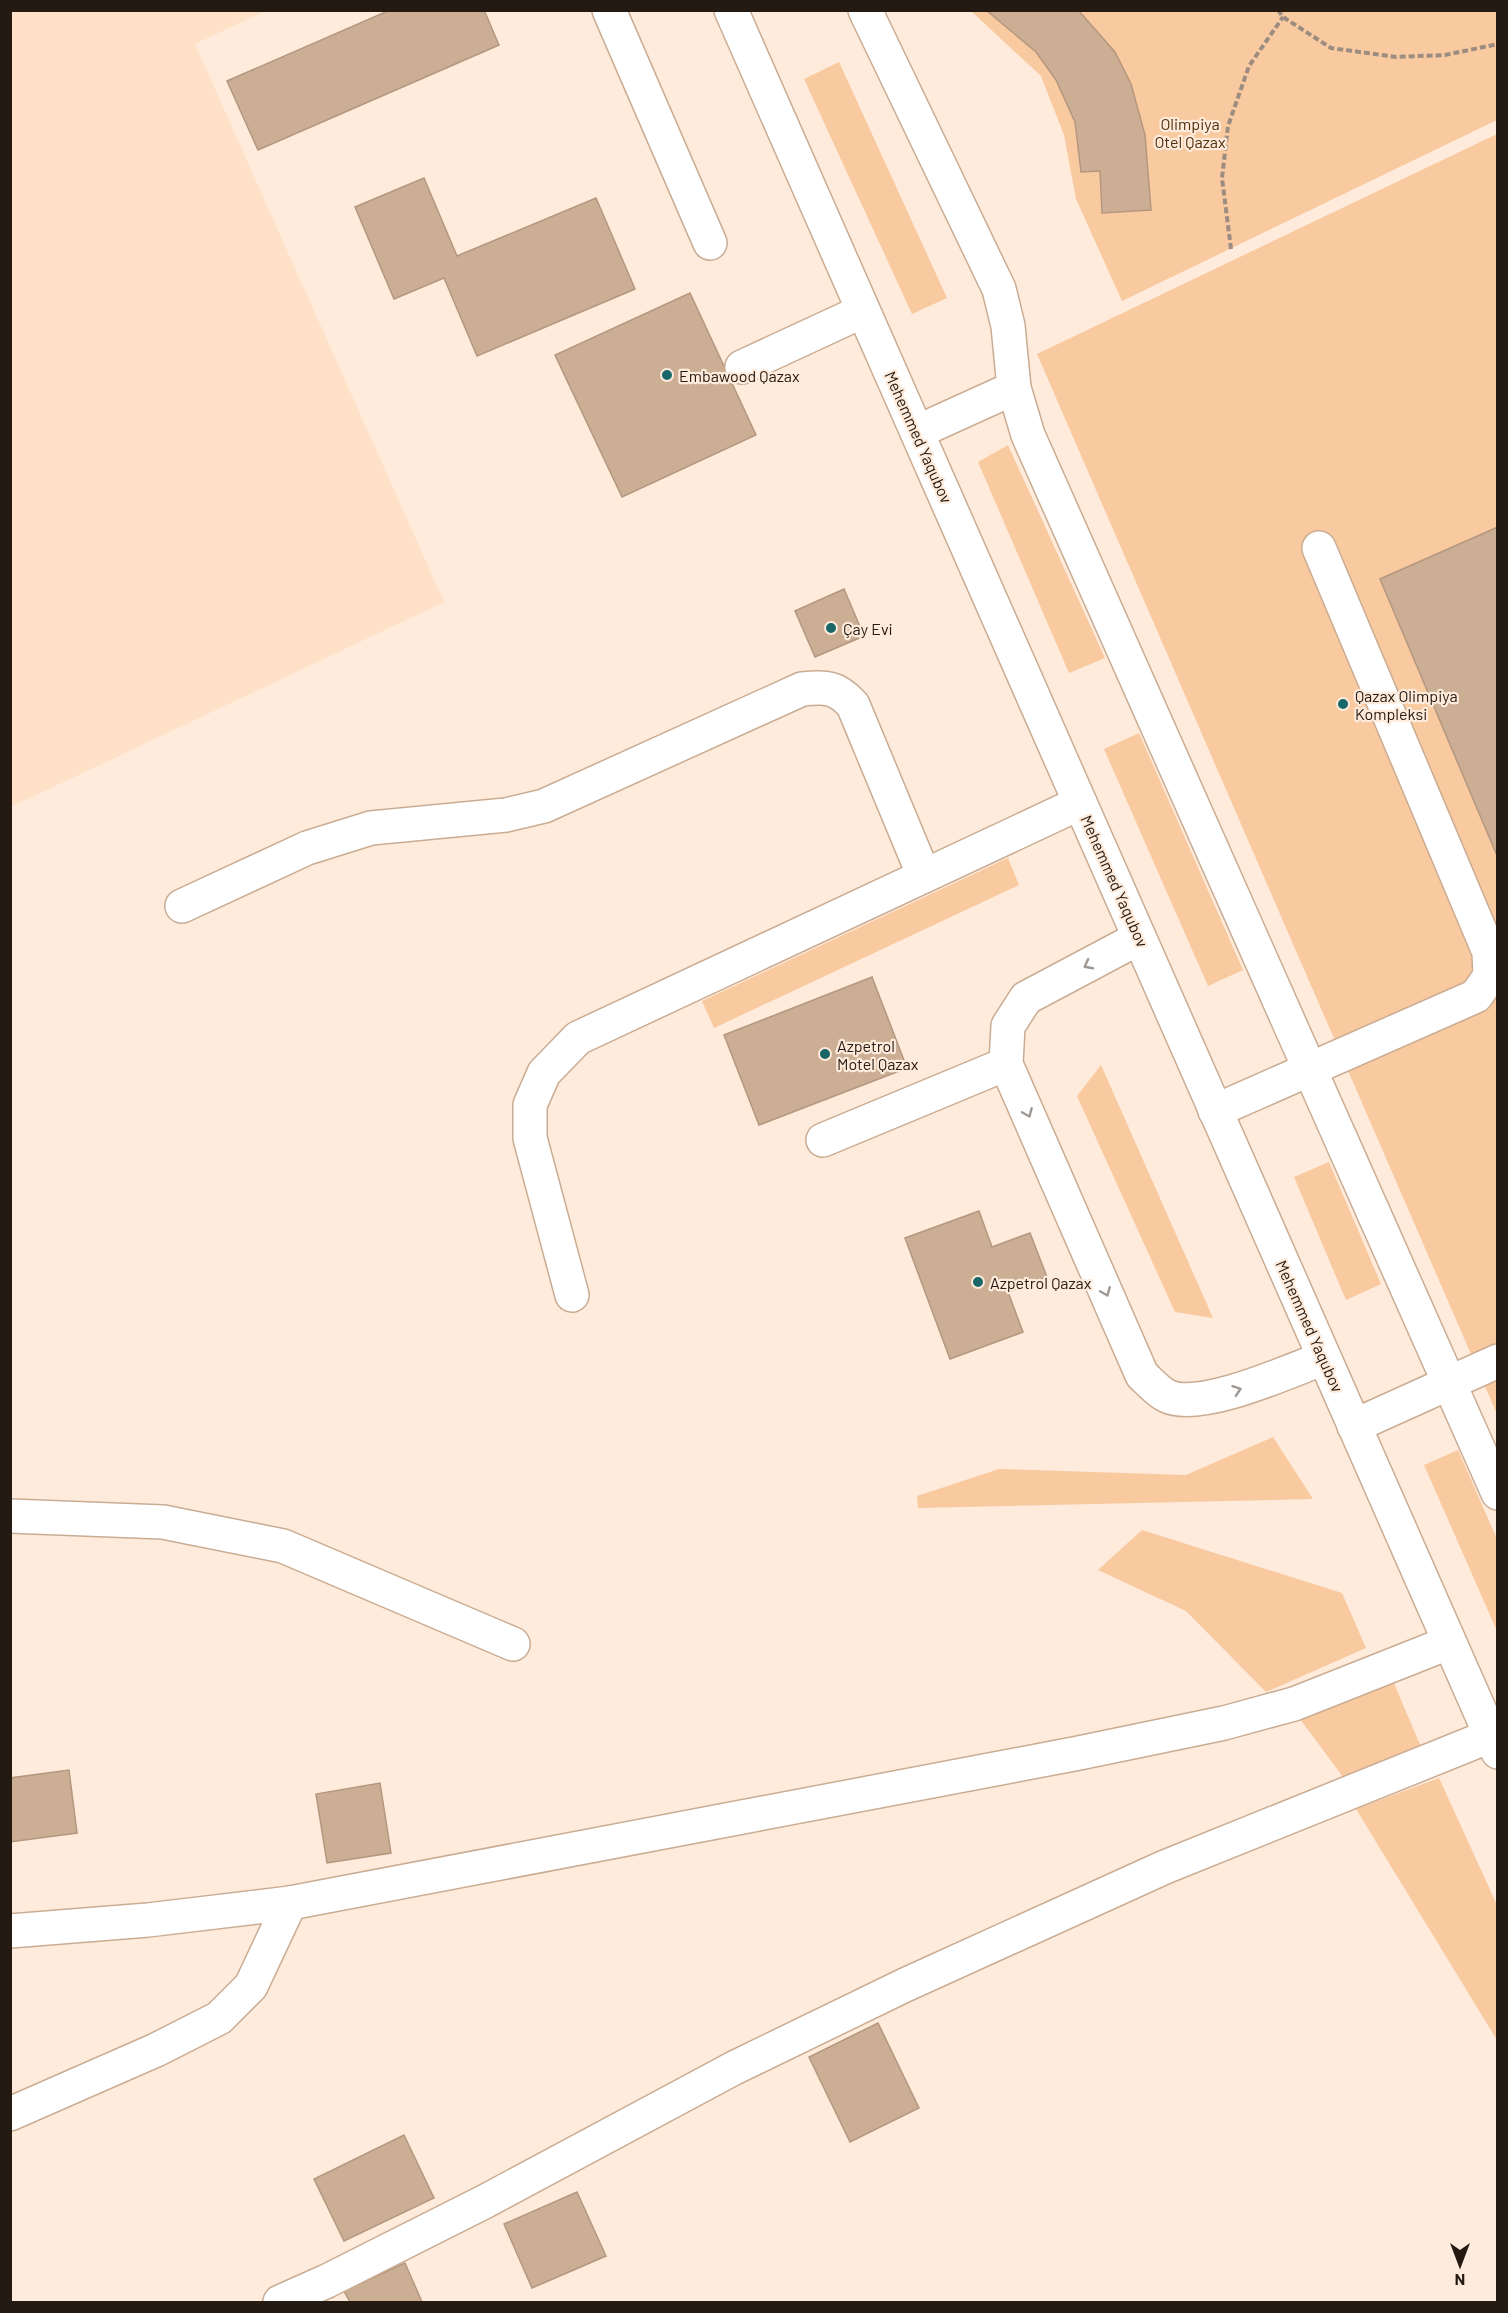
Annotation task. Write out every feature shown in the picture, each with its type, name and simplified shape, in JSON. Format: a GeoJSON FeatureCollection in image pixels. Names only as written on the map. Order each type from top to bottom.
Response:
{"type":"FeatureCollection","features":[{"type":"Feature","properties":{"kind":"street"},"geometry":{"type":"LineString","coordinates":[[609,10],[710,243]]}},
{"type":"Feature","properties":{"kind":"street","name":"Mehemmed Yaqubov"},"geometry":{"type":"LineString","coordinates":[[731,10],[1494,1744]]}},
{"type":"Feature","properties":{"kind":"street"},"geometry":{"type":"LineString","coordinates":[[865,10],[999,290],[1008,326],[1014,388],[1028,435],[1497,1493]]}},
{"type":"Feature","properties":{"kind":"street"},"geometry":{"type":"LineString","coordinates":[[742,367],[863,311]]}},
{"type":"Feature","properties":{"kind":"street"},"geometry":{"type":"LineString","coordinates":[[917,432],[1014,388]]}},
{"type":"Feature","properties":{"kind":"street"},"geometry":{"type":"LineString","coordinates":[[1215,1111],[1476,996],[1490,976],[1489,952],[1319,548]]}},
{"type":"Feature","properties":{"kind":"street"},"geometry":{"type":"LineString","coordinates":[[182,906],[306,848],[371,828],[506,815],[544,806],[802,689],[821,687],[842,692],[853,705],[924,876]]}},
{"type":"Feature","properties":{"kind":"street"},"geometry":{"type":"LineString","coordinates":[[572,1294],[531,1138],[531,1105],[544,1073],[578,1038],[1080,803]]}},
{"type":"Feature","properties":{"kind":"street"},"geometry":{"type":"LineString","coordinates":[[1139,938],[1026,998],[1008,1026],[1006,1064],[1142,1375],[1167,1397],[1201,1400],[1233,1392],[1324,1358]]}},
{"type":"Feature","properties":{"kind":"street"},"geometry":{"type":"LineString","coordinates":[[823,1140],[1006,1064]]}},
{"type":"Feature","properties":{"kind":"street"},"geometry":{"type":"LineString","coordinates":[[1354,1426],[1497,1362]]}},
{"type":"Feature","properties":{"kind":"street"},"geometry":{"type":"LineString","coordinates":[[10,1516],[163,1522],[284,1546],[513,1644]]}},
{"type":"Feature","properties":{"kind":"street"},"geometry":{"type":"LineString","coordinates":[[10,1931],[148,1920],[290,1903],[1067,1755],[1224,1723],[1294,1704],[1449,1643]]}},
{"type":"Feature","properties":{"kind":"street"},"geometry":{"type":"LineString","coordinates":[[280,2302],[327,2281],[484,2202],[734,2068],[905,1985],[1165,1867],[1494,1744]]}},
{"type":"Feature","properties":{"kind":"street"},"geometry":{"type":"LineString","coordinates":[[10,2114],[156,2050],[219,2018],[251,1986],[290,1903]]}},
{"type":"Feature","properties":{"kind":"path"},"geometry":{"type":"LineString","coordinates":[[1278,10],[1282,17],[1330,48],[1396,57],[1445,55],[1497,44]]}},
{"type":"Feature","properties":{"kind":"path"},"geometry":{"type":"LineString","coordinates":[[1231,249],[1222,178],[1228,126],[1250,66],[1282,17]]}},
{"type":"Feature","properties":{"kind":"shaded area"},"geometry":{"type":"Polygon","coordinates":[[[10,11],[265,11],[195,44],[444,602],[11,807],[10,11]]]}},
{"type":"Feature","properties":{"kind":"green space","name":"Olimpiya Otel Qazax"},"geometry":{"type":"Polygon","coordinates":[[[971,11],[1497,11],[1497,120],[1122,301],[1076,199],[1064,135],[1041,76],[971,11]]]}},
{"type":"Feature","properties":{"kind":"green space"},"geometry":{"type":"Polygon","coordinates":[[[839,62],[947,298],[912,314],[804,79],[839,62]]]}},
{"type":"Feature","properties":{"kind":"green space","name":"Qazax Olimpiya Kompleksi"},"geometry":{"type":"Polygon","coordinates":[[[1497,134],[1497,1414],[1037,354],[1497,134]]]}},
{"type":"Feature","properties":{"kind":"green space"},"geometry":{"type":"Polygon","coordinates":[[[1008,445],[1105,658],[1069,673],[978,462],[1008,445]]]}},
{"type":"Feature","properties":{"kind":"green space"},"geometry":{"type":"Polygon","coordinates":[[[1139,733],[1243,970],[1208,986],[1104,749],[1139,733]]]}},
{"type":"Feature","properties":{"kind":"green space"},"geometry":{"type":"Polygon","coordinates":[[[1008,858],[1019,885],[714,1028],[702,1001],[1008,858]]]}},
{"type":"Feature","properties":{"kind":"green space"},"geometry":{"type":"Polygon","coordinates":[[[1101,1065],[1213,1318],[1175,1312],[1077,1096],[1101,1065]]]}},
{"type":"Feature","properties":{"kind":"green space"},"geometry":{"type":"Polygon","coordinates":[[[1329,1162],[1381,1284],[1346,1300],[1294,1177],[1329,1162]]]}},
{"type":"Feature","properties":{"kind":"green space"},"geometry":{"type":"Polygon","coordinates":[[[1273,1437],[1313,1499],[918,1508],[917,1496],[999,1469],[1186,1475],[1273,1437]]]}},
{"type":"Feature","properties":{"kind":"green space"},"geometry":{"type":"Polygon","coordinates":[[[1458,1450],[1497,1539],[1497,1631],[1424,1465],[1458,1450]]]}},
{"type":"Feature","properties":{"kind":"green space"},"geometry":{"type":"Polygon","coordinates":[[[1142,1530],[1342,1593],[1366,1648],[1266,1692],[1186,1611],[1098,1570],[1142,1530]]]}},
{"type":"Feature","properties":{"kind":"green space"},"geometry":{"type":"Polygon","coordinates":[[[1393,1681],[1421,1747],[1343,1777],[1300,1719],[1393,1681]]]}},
{"type":"Feature","properties":{"kind":"green space"},"geometry":{"type":"Polygon","coordinates":[[[1439,1778],[1497,1905],[1497,2040],[1356,1809],[1439,1778]]]}},
{"type":"Feature","properties":{"kind":"building"},"geometry":{"type":"Polygon","coordinates":[[[390,10],[484,10],[499,45],[258,150],[227,81],[390,10]]]}},
{"type":"Feature","properties":{"kind":"building"},"geometry":{"type":"Polygon","coordinates":[[[986,10],[1078,10],[1115,52],[1131,84],[1145,135],[1151,210],[1102,213],[1100,171],[1081,172],[1075,122],[1056,80],[1036,52],[986,10]]]}},
{"type":"Feature","properties":{"kind":"building"},"geometry":{"type":"Polygon","coordinates":[[[424,178],[457,256],[596,198],[635,289],[477,356],[444,278],[394,299],[355,207],[424,178]]]}},
{"type":"Feature","properties":{"kind":"building"},"geometry":{"type":"Polygon","coordinates":[[[690,293],[756,435],[622,497],[555,355],[690,293]]]}},
{"type":"Feature","properties":{"kind":"building"},"geometry":{"type":"Polygon","coordinates":[[[1498,527],[1498,858],[1380,579],[1498,527]]]}},
{"type":"Feature","properties":{"kind":"building"},"geometry":{"type":"Polygon","coordinates":[[[844,589],[864,636],[815,657],[795,611],[844,589]]]}},
{"type":"Feature","properties":{"kind":"building"},"geometry":{"type":"Polygon","coordinates":[[[872,977],[907,1068],[759,1125],[724,1035],[872,977]]]}},
{"type":"Feature","properties":{"kind":"building"},"geometry":{"type":"Polygon","coordinates":[[[979,1211],[992,1247],[1030,1233],[1047,1277],[1008,1292],[1023,1332],[950,1359],[905,1238],[979,1211]]]}},
{"type":"Feature","properties":{"kind":"building"},"geometry":{"type":"Polygon","coordinates":[[[69,1770],[77,1833],[10,1842],[10,1778],[69,1770]]]}},
{"type":"Feature","properties":{"kind":"building"},"geometry":{"type":"Polygon","coordinates":[[[380,1783],[391,1853],[327,1863],[316,1794],[380,1783]]]}},
{"type":"Feature","properties":{"kind":"building"},"geometry":{"type":"Polygon","coordinates":[[[878,2023],[919,2108],[850,2142],[809,2057],[878,2023]]]}},
{"type":"Feature","properties":{"kind":"building"},"geometry":{"type":"Polygon","coordinates":[[[404,2135],[434,2198],[344,2241],[314,2179],[404,2135]]]}},
{"type":"Feature","properties":{"kind":"building"},"geometry":{"type":"Polygon","coordinates":[[[577,2192],[606,2256],[532,2288],[504,2224],[577,2192]]]}},
{"type":"Feature","properties":{"kind":"building"},"geometry":{"type":"Polygon","coordinates":[[[405,2263],[422,2302],[350,2302],[344,2291],[405,2263]]]}},
{"type":"Feature","properties":{"kind":"place","name":"Embawood Qazax"},"geometry":{"type":"Point","coordinates":[667,375]}},
{"type":"Feature","properties":{"kind":"place","name":"Çay Evi"},"geometry":{"type":"Point","coordinates":[831,628]}},
{"type":"Feature","properties":{"kind":"place","name":"Qazax Olimpiya Kompleksi"},"geometry":{"type":"Point","coordinates":[1343,704]}},
{"type":"Feature","properties":{"kind":"place","name":"Azpetrol Motel Qazax"},"geometry":{"type":"Point","coordinates":[825,1054]}},
{"type":"Feature","properties":{"kind":"place","name":"Azpetrol Qazax"},"geometry":{"type":"Point","coordinates":[978,1282]}}]}
